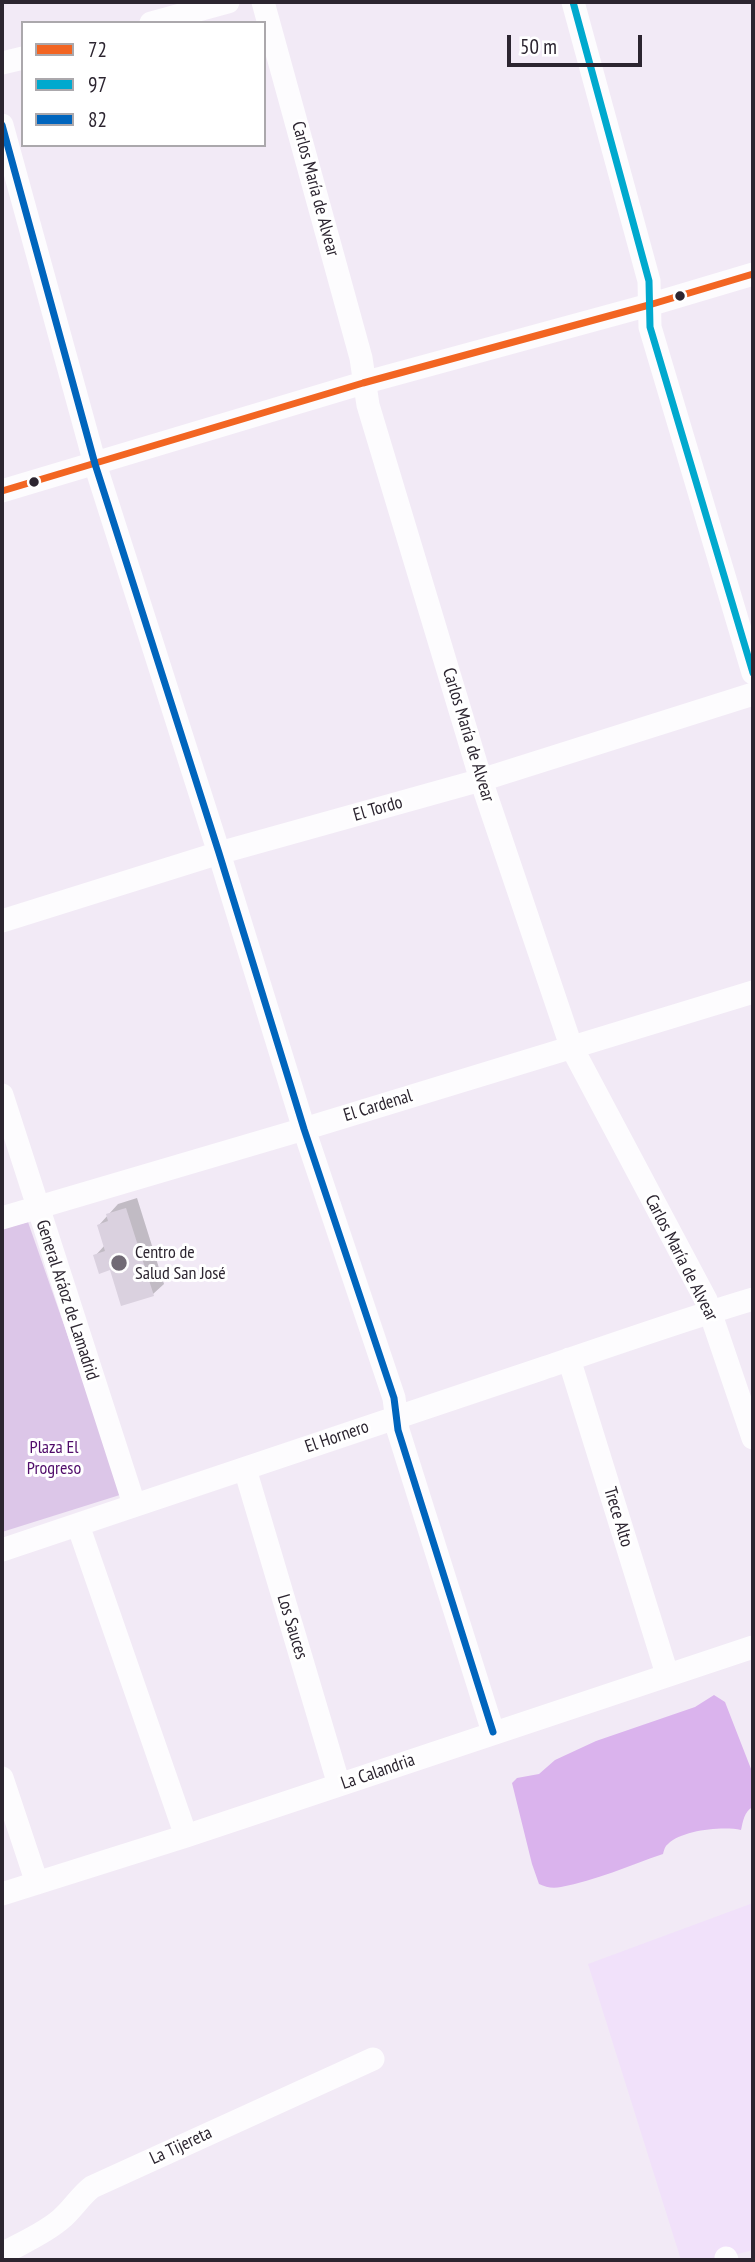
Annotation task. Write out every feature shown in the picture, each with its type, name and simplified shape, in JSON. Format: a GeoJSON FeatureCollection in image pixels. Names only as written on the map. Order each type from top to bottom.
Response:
{"type":"FeatureCollection","features":[{"type":"Feature","properties":{"kind":"street"},"geometry":{"type":"LineString","coordinates":[[158,21],[228,2]]}},
{"type":"Feature","properties":{"kind":"street","name":"Carlos María de Alvear"},"geometry":{"type":"LineString","coordinates":[[263,2],[361,358],[363,383],[481,780],[570,1046],[711,1311],[753,1438]]}},
{"type":"Feature","properties":{"kind":"street"},"geometry":{"type":"LineString","coordinates":[[573,2],[649,281],[650,327],[753,673]]}},
{"type":"Feature","properties":{"kind":"street"},"geometry":{"type":"LineString","coordinates":[[2,63],[21,58]]}},
{"type":"Feature","properties":{"kind":"street"},"geometry":{"type":"LineString","coordinates":[[2,125],[95,464],[304,1129],[394,1398],[398,1430],[493,1732]]}},
{"type":"Feature","properties":{"kind":"street"},"geometry":{"type":"LineString","coordinates":[[2,491],[363,383],[753,274]]}},
{"type":"Feature","properties":{"kind":"street","name":"El Tordo"},"geometry":{"type":"LineString","coordinates":[[2,921],[219,853],[481,780],[753,694]]}},
{"type":"Feature","properties":{"kind":"street","name":"El Cardenal"},"geometry":{"type":"LineString","coordinates":[[2,1217],[304,1129],[753,992]]}},
{"type":"Feature","properties":{"kind":"street","name":"General Aráoz de Lamadrid"},"geometry":{"type":"LineString","coordinates":[[2,1095],[134,1504]]}},
{"type":"Feature","properties":{"kind":"street","name":"El Hornero"},"geometry":{"type":"LineString","coordinates":[[2,1550],[753,1299]]}},
{"type":"Feature","properties":{"kind":"street","name":"Trece Alto"},"geometry":{"type":"LineString","coordinates":[[569,1359],[667,1674]]}},
{"type":"Feature","properties":{"kind":"street","name":"Los Sauces"},"geometry":{"type":"LineString","coordinates":[[245,1469],[339,1785]]}},
{"type":"Feature","properties":{"kind":"street"},"geometry":{"type":"LineString","coordinates":[[78,1525],[186,1836]]}},
{"type":"Feature","properties":{"kind":"street","name":"La Calandria"},"geometry":{"type":"LineString","coordinates":[[2,1894],[186,1836],[753,1647]]}},
{"type":"Feature","properties":{"kind":"street"},"geometry":{"type":"LineString","coordinates":[[2,1777],[37,1883]]}},
{"type":"Feature","properties":{"kind":"street","name":"La Tijereta"},"geometry":{"type":"LineString","coordinates":[[2,2254],[53,2225],[92,2187],[373,2059]]}},
{"type":"Feature","properties":{"kind":"shaded area"},"geometry":{"type":"Polygon","coordinates":[[[714,1695],[725,1702],[753,1774],[753,1807],[746,1814],[741,1830],[714,1829],[693,1832],[674,1839],[666,1846],[663,1854],[600,1877],[558,1888],[539,1884],[512,1783],[517,1778],[539,1774],[555,1760],[596,1741],[695,1707],[714,1695]]]}},
{"type":"Feature","properties":{"kind":"shaded area"},"geometry":{"type":"Polygon","coordinates":[[[753,1903],[753,2250],[715,2260],[681,2260],[588,1964],[753,1903]]]}},
{"type":"Feature","properties":{"kind":"green space","name":"Plaza El Progreso"},"geometry":{"type":"Polygon","coordinates":[[[28,1222],[123,1494],[2,1532],[2,1229],[28,1222]]]}},
{"type":"Feature","properties":{"kind":"building","name":"Centro de Salud San José"},"geometry":{"type":"Polygon","coordinates":[[[126,1208],[154,1296],[121,1306],[110,1270],[99,1274],[93,1255],[105,1251],[97,1225],[108,1221],[106,1214],[126,1208]]]}},
{"type":"Feature","properties":{"kind":"transit line","name":"97"},"geometry":{"type":"LineString","coordinates":[[573,2],[649,281],[650,327],[753,673]]}},
{"type":"Feature","properties":{"kind":"transit line","name":"82"},"geometry":{"type":"LineString","coordinates":[[2,125],[95,464],[304,1129],[394,1398],[398,1430],[493,1732]]}},
{"type":"Feature","properties":{"kind":"transit line","name":"72"},"geometry":{"type":"LineString","coordinates":[[2,491],[363,383],[753,274]]}},
{"type":"Feature","properties":{"kind":"place","name":"Centro de Salud San José"},"geometry":{"type":"Point","coordinates":[119,1263]}}]}
